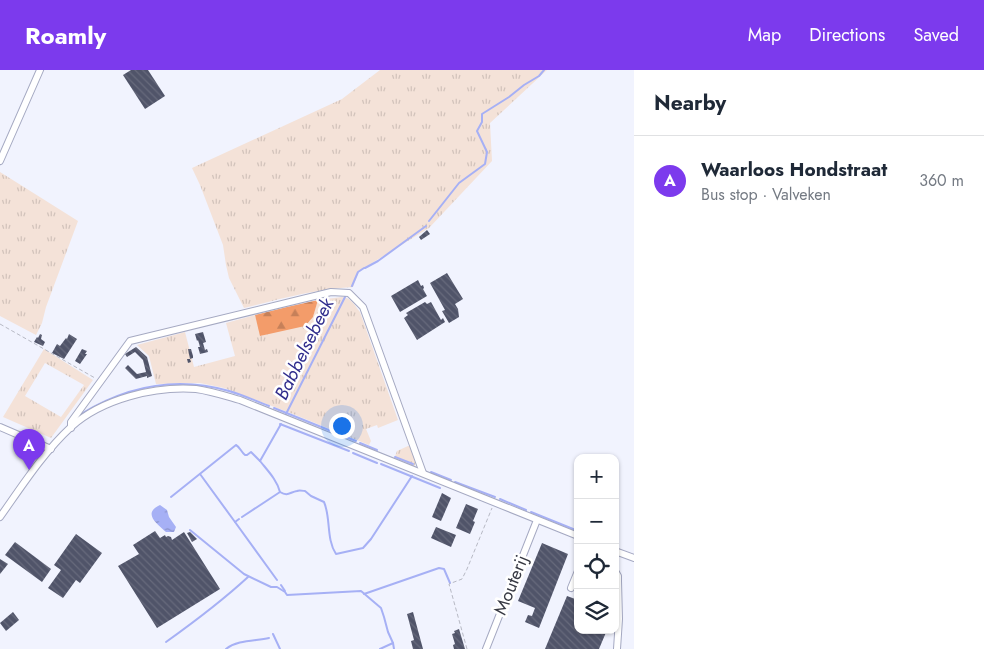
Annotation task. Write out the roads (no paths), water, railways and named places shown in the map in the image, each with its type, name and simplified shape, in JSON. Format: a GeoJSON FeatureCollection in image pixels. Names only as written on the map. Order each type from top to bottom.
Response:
{"type":"FeatureCollection","features":[{"type":"Feature","properties":{"kind":"street"},"geometry":{"type":"LineString","coordinates":[[0,161],[40,70]]}},
{"type":"Feature","properties":{"kind":"street"},"geometry":{"type":"LineString","coordinates":[[71,428],[71,422],[130,341],[331,292],[350,293],[363,307],[423,474]]}},
{"type":"Feature","properties":{"kind":"street"},"geometry":{"type":"LineString","coordinates":[[0,517],[51,448],[71,428],[92,412],[118,400],[159,390],[197,389],[240,400],[574,534]]}},
{"type":"Feature","properties":{"kind":"street"},"geometry":{"type":"LineString","coordinates":[[0,427],[51,448]]}},
{"type":"Feature","properties":{"kind":"street","name":"Mouterij"},"geometry":{"type":"LineString","coordinates":[[486,649],[536,520]]}},
{"type":"Feature","properties":{"kind":"street"},"geometry":{"type":"LineString","coordinates":[[619,552],[634,558]]}},
{"type":"Feature","properties":{"kind":"street"},"geometry":{"type":"LineString","coordinates":[[571,588],[574,581]]}},
{"type":"Feature","properties":{"kind":"street"},"geometry":{"type":"LineString","coordinates":[[617,649],[618,589]]}},
{"type":"Feature","properties":{"kind":"water"},"geometry":{"type":"Polygon","coordinates":[[[160,505],[167,510],[169,517],[176,527],[174,532],[166,532],[153,518],[152,511],[160,505]]]}},
{"type":"Feature","properties":{"kind":"waterway","name":"Babbelsebeek"},"geometry":{"type":"LineString","coordinates":[[429,221],[459,183],[485,164],[487,152],[477,131],[482,122],[482,114],[539,76],[544,70]]}},
{"type":"Feature","properties":{"kind":"waterway","name":"Babbelsebeek"},"geometry":{"type":"LineString","coordinates":[[365,268],[378,261],[426,226]]}},
{"type":"Feature","properties":{"kind":"waterway","name":"Babbelsebeek"},"geometry":{"type":"LineString","coordinates":[[352,286],[358,272],[364,268]]}},
{"type":"Feature","properties":{"kind":"waterway","name":"Babbelsebeek"},"geometry":{"type":"LineString","coordinates":[[286,414],[345,297]]}},
{"type":"Feature","properties":{"kind":"waterway"},"geometry":{"type":"LineString","coordinates":[[81,414],[116,396],[134,390],[171,384],[210,387],[234,393],[269,406]]}},
{"type":"Feature","properties":{"kind":"waterway"},"geometry":{"type":"LineString","coordinates":[[274,408],[356,441]]}},
{"type":"Feature","properties":{"kind":"waterway"},"geometry":{"type":"LineString","coordinates":[[280,424],[349,451]]}},
{"type":"Feature","properties":{"kind":"waterway"},"geometry":{"type":"LineString","coordinates":[[171,497],[236,445],[245,455],[251,452],[260,461],[281,424]]}},
{"type":"Feature","properties":{"kind":"waterway"},"geometry":{"type":"LineString","coordinates":[[360,443],[377,450]]}},
{"type":"Feature","properties":{"kind":"waterway"},"geometry":{"type":"LineString","coordinates":[[353,453],[377,463]]}},
{"type":"Feature","properties":{"kind":"waterway"},"geometry":{"type":"LineString","coordinates":[[395,457],[413,464]]}},
{"type":"Feature","properties":{"kind":"waterway"},"geometry":{"type":"LineString","coordinates":[[242,517],[280,492],[260,461]]}},
{"type":"Feature","properties":{"kind":"waterway"},"geometry":{"type":"LineString","coordinates":[[381,464],[440,488]]}},
{"type":"Feature","properties":{"kind":"waterway"},"geometry":{"type":"LineString","coordinates":[[431,472],[451,480]]}},
{"type":"Feature","properties":{"kind":"waterway"},"geometry":{"type":"LineString","coordinates":[[200,474],[235,522],[239,519]]}},
{"type":"Feature","properties":{"kind":"waterway"},"geometry":{"type":"LineString","coordinates":[[280,492],[287,494],[305,491],[324,502],[331,542],[336,554],[363,548],[371,539],[412,476]]}},
{"type":"Feature","properties":{"kind":"waterway"},"geometry":{"type":"LineString","coordinates":[[455,482],[495,497]]}},
{"type":"Feature","properties":{"kind":"waterway"},"geometry":{"type":"LineString","coordinates":[[500,499],[526,510]]}},
{"type":"Feature","properties":{"kind":"waterway"},"geometry":{"type":"LineString","coordinates":[[531,512],[574,529]]}},
{"type":"Feature","properties":{"kind":"waterway"},"geometry":{"type":"LineString","coordinates":[[235,522],[277,580]]}},
{"type":"Feature","properties":{"kind":"waterway"},"geometry":{"type":"LineString","coordinates":[[190,530],[244,574],[271,587],[277,587],[287,595],[361,591],[381,608],[394,649]]}},
{"type":"Feature","properties":{"kind":"waterway"},"geometry":{"type":"LineString","coordinates":[[364,594],[439,568],[444,569],[450,583]]}},
{"type":"Feature","properties":{"kind":"waterway"},"geometry":{"type":"LineString","coordinates":[[166,642],[208,611],[248,577]]}},
{"type":"Feature","properties":{"kind":"waterway"},"geometry":{"type":"LineString","coordinates":[[281,585],[285,591]]}},
{"type":"Feature","properties":{"kind":"waterway"},"geometry":{"type":"LineString","coordinates":[[273,634],[280,649]]}},
{"type":"Feature","properties":{"kind":"waterway"},"geometry":{"type":"LineString","coordinates":[[226,649],[241,642],[269,638]]}},
{"type":"Feature","properties":{"kind":"waterway"},"geometry":{"type":"LineString","coordinates":[[380,649],[393,643]]}},
{"type":"Feature","properties":{"kind":"place","name":"Waarloos Hondstraat"},"geometry":{"type":"Point","coordinates":[29,470]}}]}
